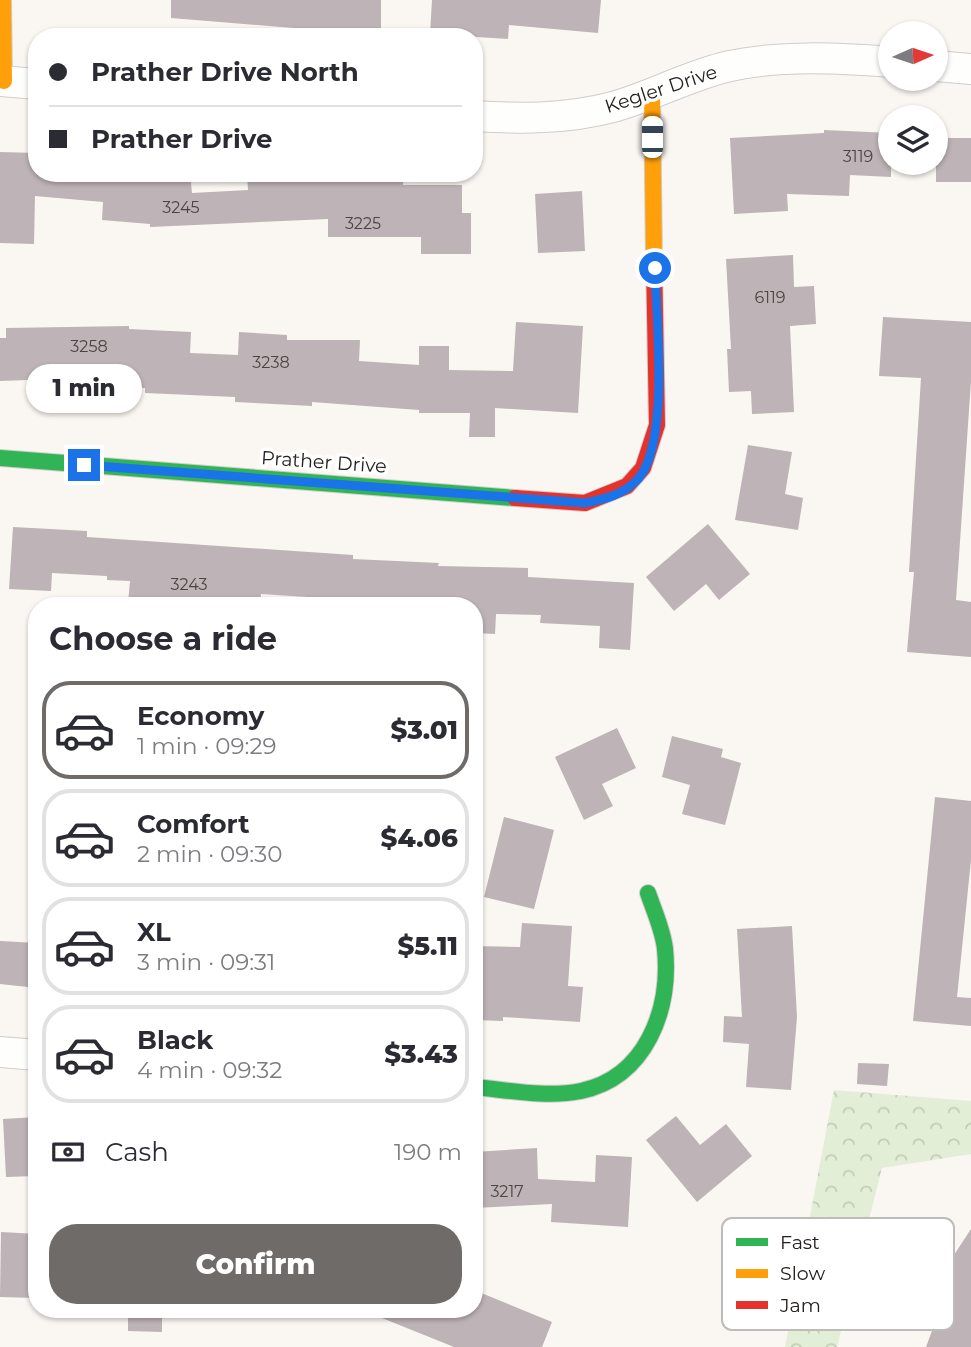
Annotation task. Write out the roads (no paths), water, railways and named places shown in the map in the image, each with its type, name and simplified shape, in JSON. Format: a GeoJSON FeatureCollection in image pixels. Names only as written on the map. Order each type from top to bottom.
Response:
{"type":"FeatureCollection","features":[{"type":"Feature","properties":{"kind":"street"},"geometry":{"type":"LineString","coordinates":[[3,0],[2,81],[28,83]]}},
{"type":"Feature","properties":{"kind":"street","name":"Kegler Drive"},"geometry":{"type":"LineString","coordinates":[[483,116],[555,118],[612,107],[699,74],[745,64],[805,58],[878,61]]}},
{"type":"Feature","properties":{"kind":"street"},"geometry":{"type":"LineString","coordinates":[[948,67],[971,69]]}},
{"type":"Feature","properties":{"kind":"street","name":"Prather Drive"},"geometry":{"type":"LineString","coordinates":[[0,458],[585,503],[615,496],[638,478],[652,453],[657,425],[652,93]]}},
{"type":"Feature","properties":{"kind":"street"},"geometry":{"type":"LineString","coordinates":[[483,1088],[550,1093],[583,1091],[614,1077],[638,1060],[655,1032],[665,995],[665,947],[648,893]]}},
{"type":"Feature","properties":{"kind":"street"},"geometry":{"type":"LineString","coordinates":[[0,1052],[28,1054]]}}]}
